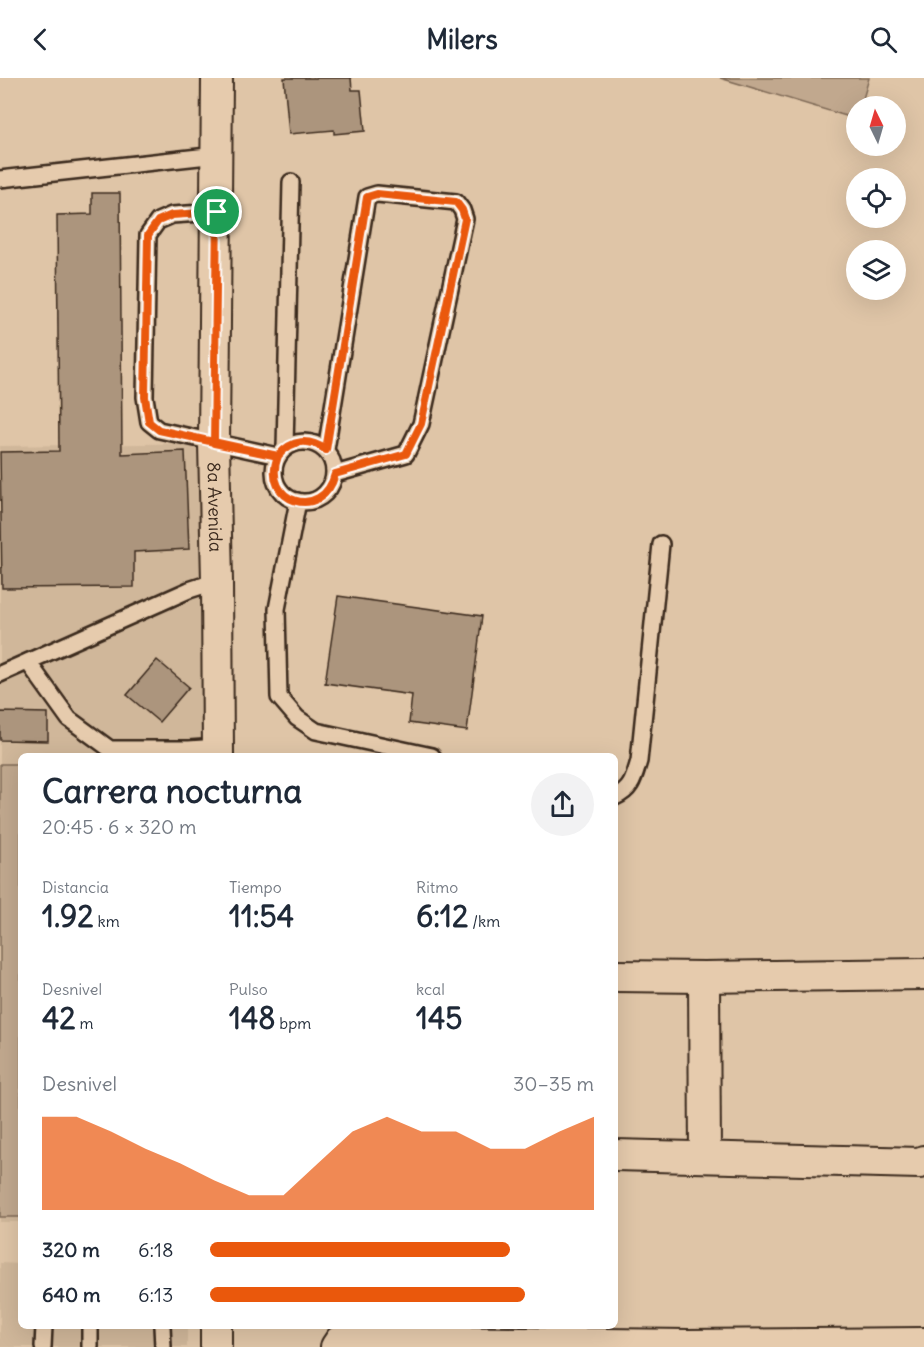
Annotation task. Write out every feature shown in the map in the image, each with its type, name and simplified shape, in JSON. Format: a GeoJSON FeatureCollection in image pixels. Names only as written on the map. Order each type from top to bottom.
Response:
{"type":"FeatureCollection","features":[{"type":"Feature","properties":{"kind":"street","name":"8a Avenida"},"geometry":{"type":"LineString","coordinates":[[217,78],[214,443],[218,751]]}},
{"type":"Feature","properties":{"kind":"street"},"geometry":{"type":"LineString","coordinates":[[618,976],[924,974]]}},
{"type":"Feature","properties":{"kind":"street"},"geometry":{"type":"LineString","coordinates":[[704,977],[705,1156]]}},
{"type":"Feature","properties":{"kind":"street"},"geometry":{"type":"LineString","coordinates":[[618,1155],[920,1163],[924,1161]]}},
{"type":"Feature","properties":{"kind":"street"},"geometry":{"type":"LineString","coordinates":[[216,1329],[216,1347]]}},
{"type":"Feature","properties":{"kind":"street"},"geometry":{"type":"LineString","coordinates":[[336,1347],[340,1341],[688,1346],[924,1343]]}},
{"type":"Feature","properties":{"kind":"lane"},"geometry":{"type":"LineString","coordinates":[[0,179],[217,155]]}},
{"type":"Feature","properties":{"kind":"lane"},"geometry":{"type":"LineString","coordinates":[[217,212],[172,215],[158,221],[148,235],[145,397],[149,422],[159,430],[214,443],[282,452],[302,441],[311,442],[326,450],[332,458],[335,474],[333,484],[318,499],[308,502],[288,498],[276,484],[274,474],[282,452],[291,182]]}},
{"type":"Feature","properties":{"kind":"lane"},"geometry":{"type":"LineString","coordinates":[[326,450],[367,197],[377,194],[456,202],[465,219],[421,424],[406,454],[335,474]]}},
{"type":"Feature","properties":{"kind":"lane"},"geometry":{"type":"LineString","coordinates":[[298,501],[277,609],[279,697],[297,718],[316,730],[419,753]]}},
{"type":"Feature","properties":{"kind":"lane"},"geometry":{"type":"LineString","coordinates":[[618,796],[624,793],[632,782],[639,761],[661,544]]}},
{"type":"Feature","properties":{"kind":"lane"},"geometry":{"type":"LineString","coordinates":[[0,674],[189,590],[217,581]]}},
{"type":"Feature","properties":{"kind":"lane"},"geometry":{"type":"LineString","coordinates":[[28,662],[69,719],[110,749],[218,751]]}},
{"type":"Feature","properties":{"kind":"lane"},"geometry":{"type":"LineString","coordinates":[[43,1347],[44,1329]]}},
{"type":"Feature","properties":{"kind":"lane"},"geometry":{"type":"LineString","coordinates":[[90,1329],[90,1347]]}},
{"type":"Feature","properties":{"kind":"lane"},"geometry":{"type":"LineString","coordinates":[[162,1329],[163,1347]]}},
{"type":"Feature","properties":{"kind":"shaded area"},"geometry":{"type":"Polygon","coordinates":[[[720,78],[869,78],[864,96],[846,96],[846,116],[720,78]]]}},
{"type":"Feature","properties":{"kind":"shaded area"},"geometry":{"type":"Polygon","coordinates":[[[214,443],[208,753],[18,753],[18,1222],[0,1222],[0,446],[214,443]]]}},
{"type":"Feature","properties":{"kind":"shaded area"},"geometry":{"type":"Polygon","coordinates":[[[0,764],[18,764],[18,1217],[0,1217],[0,764]]]}},
{"type":"Feature","properties":{"kind":"shaded area"},"geometry":{"type":"Polygon","coordinates":[[[0,1263],[18,1264],[18,1329],[187,1329],[187,1347],[0,1347],[0,1263]]]}},
{"type":"Feature","properties":{"kind":"building"},"geometry":{"type":"Polygon","coordinates":[[[284,78],[351,78],[352,90],[361,90],[365,131],[334,134],[334,130],[289,134],[284,78]]]}},
{"type":"Feature","properties":{"kind":"building"},"geometry":{"type":"Polygon","coordinates":[[[92,193],[120,193],[122,454],[185,451],[189,549],[134,552],[134,587],[2,588],[0,452],[59,451],[57,215],[92,214],[92,193]]]}},
{"type":"Feature","properties":{"kind":"building"},"geometry":{"type":"Polygon","coordinates":[[[338,596],[482,616],[467,731],[409,723],[412,695],[325,683],[338,596]]]}},
{"type":"Feature","properties":{"kind":"building"},"geometry":{"type":"Polygon","coordinates":[[[157,660],[189,687],[159,722],[127,695],[157,660]]]}},
{"type":"Feature","properties":{"kind":"building"},"geometry":{"type":"Polygon","coordinates":[[[0,712],[48,713],[48,741],[0,740],[0,712]]]}},
{"type":"Feature","properties":{"kind":"route"},"geometry":{"type":"LineString","coordinates":[[217,212],[172,215],[158,221],[148,235],[145,397],[149,422],[159,430],[214,443],[278,456],[285,448],[302,441],[319,445],[326,450],[367,197],[377,194],[456,202],[465,219],[421,424],[406,454],[335,474],[333,484],[326,493],[308,502],[288,498],[281,492],[274,474],[274,465],[278,456],[214,443],[217,212]]}}]}
